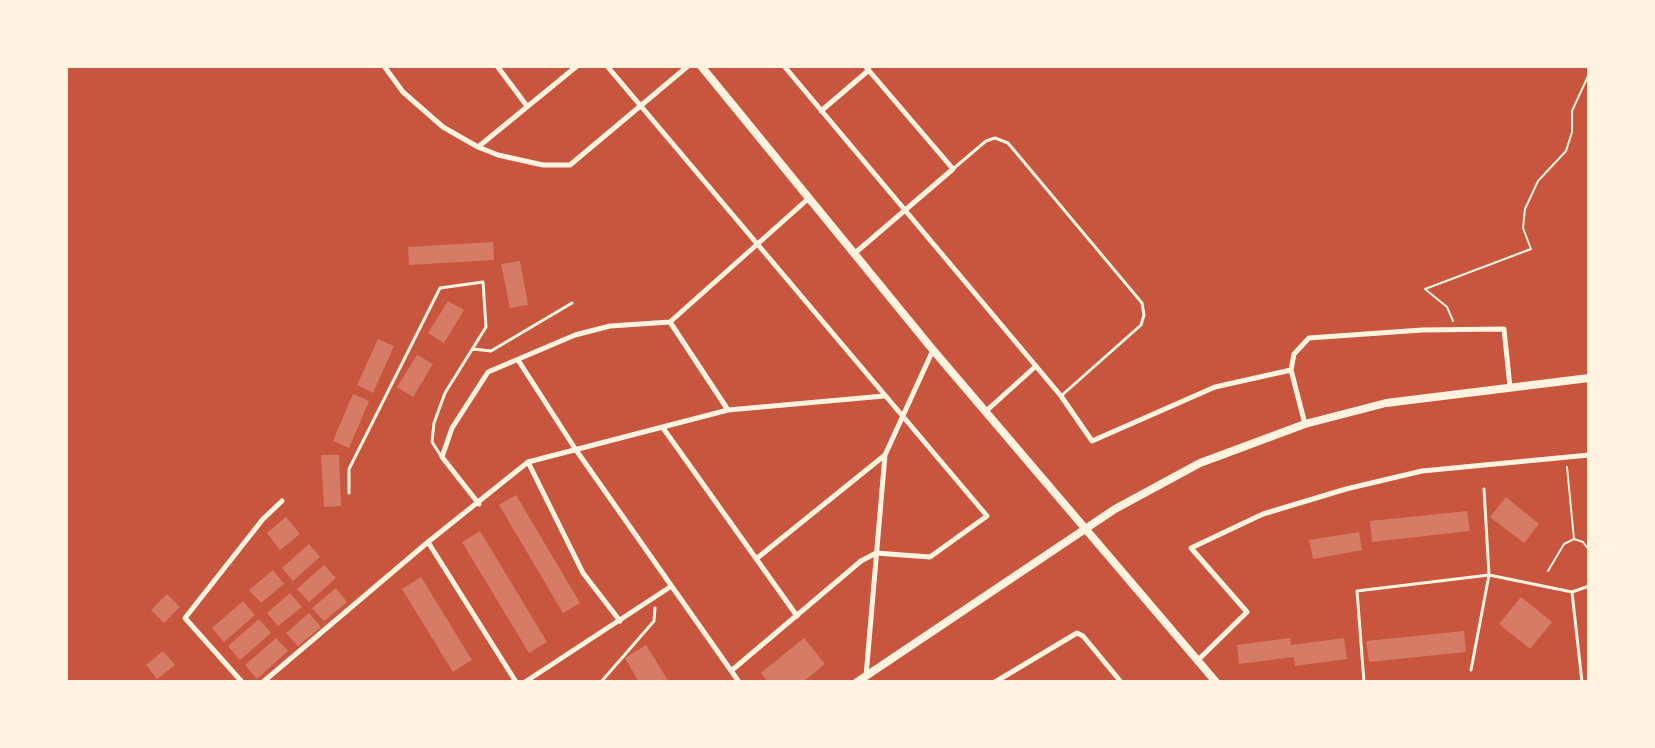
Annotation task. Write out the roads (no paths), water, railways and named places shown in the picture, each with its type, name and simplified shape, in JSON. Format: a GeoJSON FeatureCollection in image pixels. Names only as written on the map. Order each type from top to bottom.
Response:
{"type":"FeatureCollection","features":[{"type":"Feature","properties":{"kind":"main road"},"geometry":{"type":"LineString","coordinates":[[701,66],[933,350],[1084,530],[1216,682]]}},
{"type":"Feature","properties":{"kind":"main road"},"geometry":{"type":"LineString","coordinates":[[857,682],[1115,509],[1200,463],[1305,423],[1386,403],[1589,378]]}},
{"type":"Feature","properties":{"kind":"street"},"geometry":{"type":"LineString","coordinates":[[384,66],[403,92],[443,127],[478,147],[498,155],[543,165],[570,165],[642,107],[688,66]]}},
{"type":"Feature","properties":{"kind":"street"},"geometry":{"type":"LineString","coordinates":[[497,66],[527,106]]}},
{"type":"Feature","properties":{"kind":"street"},"geometry":{"type":"LineString","coordinates":[[478,147],[577,66]]}},
{"type":"Feature","properties":{"kind":"street"},"geometry":{"type":"LineString","coordinates":[[607,66],[987,516],[930,557],[876,553],[861,561],[731,671]]}},
{"type":"Feature","properties":{"kind":"street"},"geometry":{"type":"LineString","coordinates":[[784,66],[1061,396],[1092,441],[1215,387],[1291,370]]}},
{"type":"Feature","properties":{"kind":"street"},"geometry":{"type":"LineString","coordinates":[[821,111],[867,68],[953,169],[855,254]]}},
{"type":"Feature","properties":{"kind":"street"},"geometry":{"type":"LineString","coordinates":[[478,504],[442,458],[452,428],[488,372],[575,335],[610,326],[670,322],[809,198]]}},
{"type":"Feature","properties":{"kind":"street"},"geometry":{"type":"LineString","coordinates":[[670,322],[728,410]]}},
{"type":"Feature","properties":{"kind":"street"},"geometry":{"type":"LineString","coordinates":[[1305,423],[1291,370],[1294,354],[1309,338],[1504,329],[1510,387]]}},
{"type":"Feature","properties":{"kind":"street"},"geometry":{"type":"LineString","coordinates":[[866,676],[885,455],[933,350]]}},
{"type":"Feature","properties":{"kind":"street"},"geometry":{"type":"LineString","coordinates":[[518,360],[576,450],[670,587],[739,682]]}},
{"type":"Feature","properties":{"kind":"street"},"geometry":{"type":"LineString","coordinates":[[985,412],[1036,366]]}},
{"type":"Feature","properties":{"kind":"street"},"geometry":{"type":"LineString","coordinates":[[263,682],[428,542],[528,462],[728,410],[884,396]]}},
{"type":"Feature","properties":{"kind":"street"},"geometry":{"type":"LineString","coordinates":[[663,428],[797,616]]}},
{"type":"Feature","properties":{"kind":"street"},"geometry":{"type":"LineString","coordinates":[[756,560],[885,455]]}},
{"type":"Feature","properties":{"kind":"street"},"geometry":{"type":"LineString","coordinates":[[1198,660],[1247,612],[1191,548],[1263,514],[1346,489],[1422,471],[1589,455]]}},
{"type":"Feature","properties":{"kind":"street"},"geometry":{"type":"LineString","coordinates":[[528,462],[583,573],[620,621]]}},
{"type":"Feature","properties":{"kind":"street"},"geometry":{"type":"LineString","coordinates":[[242,682],[185,618],[263,519],[282,501]]}},
{"type":"Feature","properties":{"kind":"street"},"geometry":{"type":"LineString","coordinates":[[428,542],[516,682]]}},
{"type":"Feature","properties":{"kind":"street"},"geometry":{"type":"LineString","coordinates":[[525,682],[670,587]]}},
{"type":"Feature","properties":{"kind":"street"},"geometry":{"type":"LineString","coordinates":[[995,682],[1077,633],[1083,636],[1121,682]]}},
{"type":"Feature","properties":{"kind":"street"},"geometry":{"type":"LineString","coordinates":[[1004,676],[1010,682]]}},
{"type":"Feature","properties":{"kind":"lane"},"geometry":{"type":"LineString","coordinates":[[953,169],[986,141],[995,138],[1008,142],[1142,303],[1144,315],[1141,325],[1061,396]]}},
{"type":"Feature","properties":{"kind":"lane"},"geometry":{"type":"LineString","coordinates":[[349,493],[350,469],[440,288],[483,282],[486,327],[445,393],[434,423],[432,442],[442,458]]}},
{"type":"Feature","properties":{"kind":"lane"},"geometry":{"type":"LineString","coordinates":[[472,349],[491,351],[572,303]]}},
{"type":"Feature","properties":{"kind":"lane"},"geometry":{"type":"LineString","coordinates":[[1471,670],[1488,575],[1484,489]]}},
{"type":"Feature","properties":{"kind":"lane"},"geometry":{"type":"LineString","coordinates":[[1364,682],[1357,591],[1488,575],[1572,592],[1589,586]]}},
{"type":"Feature","properties":{"kind":"lane"},"geometry":{"type":"LineString","coordinates":[[1572,592],[1582,682]]}},
{"type":"Feature","properties":{"kind":"lane"},"geometry":{"type":"LineString","coordinates":[[601,682],[654,621],[654,608]]}}]}
